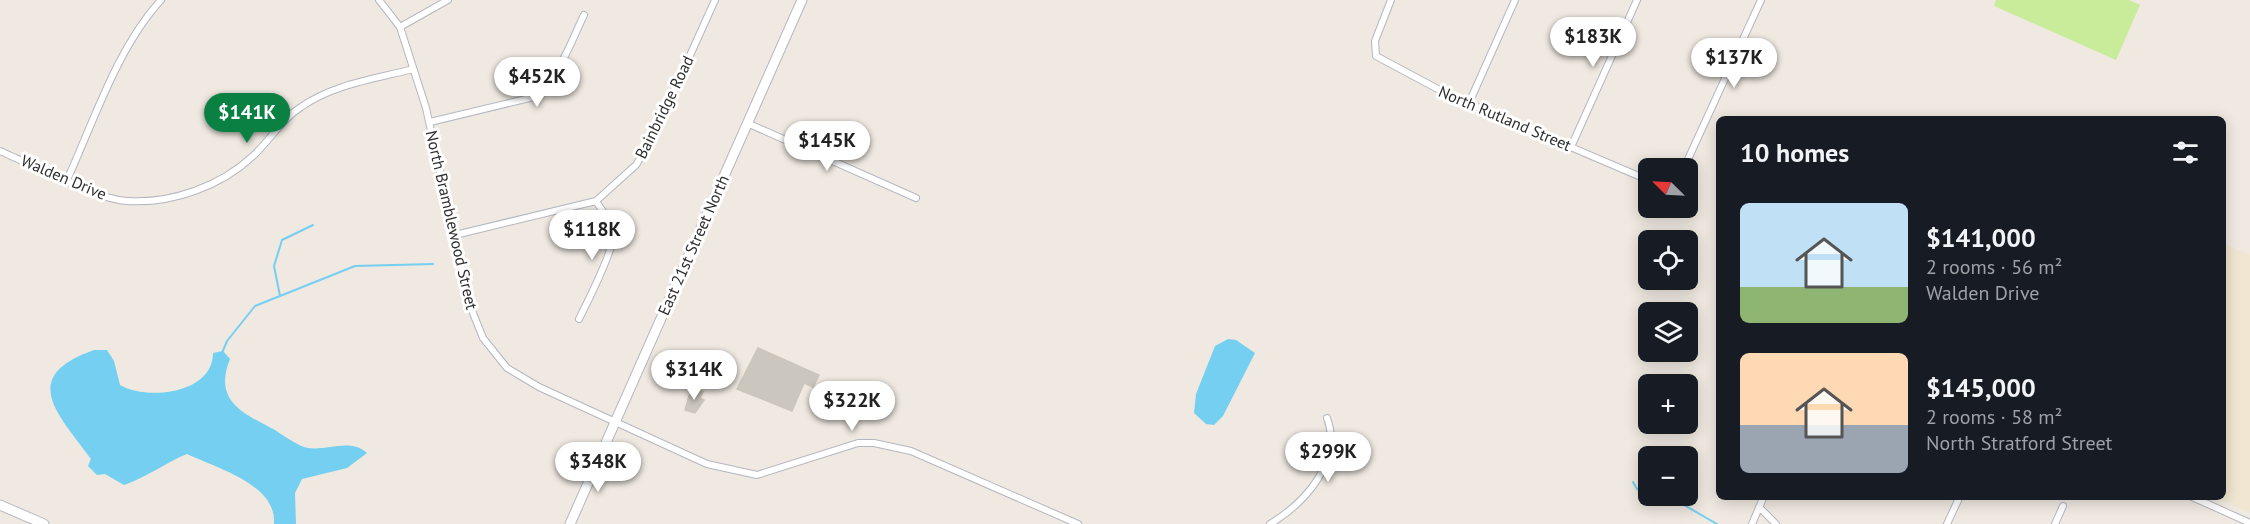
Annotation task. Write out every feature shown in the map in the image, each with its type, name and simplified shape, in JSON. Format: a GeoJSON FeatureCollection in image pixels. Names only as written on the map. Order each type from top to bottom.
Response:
{"type":"FeatureCollection","features":[{"type":"Feature","properties":{"kind":"main road","name":"East 21st Street North"},"geometry":{"type":"LineString","coordinates":[[570,524],[802,0]]}},
{"type":"Feature","properties":{"kind":"main road"},"geometry":{"type":"LineString","coordinates":[[0,505],[44,524]]}},
{"type":"Feature","properties":{"kind":"street"},"geometry":{"type":"LineString","coordinates":[[67,180],[127,48],[145,18],[161,0]]}},
{"type":"Feature","properties":{"kind":"street","name":"North Bramblewood Street"},"geometry":{"type":"LineString","coordinates":[[379,0],[400,27],[430,122],[469,303],[483,338],[507,368],[538,387],[707,464],[758,475],[858,443],[874,443],[911,451],[1078,524]]}},
{"type":"Feature","properties":{"kind":"street"},"geometry":{"type":"LineString","coordinates":[[400,27],[448,0]]}},
{"type":"Feature","properties":{"kind":"street","name":"Bainbridge Road"},"geometry":{"type":"LineString","coordinates":[[455,235],[596,201],[636,165],[654,135],[715,0]]}},
{"type":"Feature","properties":{"kind":"street","name":"North Rutland Street"},"geometry":{"type":"LineString","coordinates":[[1391,0],[1375,41],[1376,56],[1400,71],[1469,103],[1638,176]]}},
{"type":"Feature","properties":{"kind":"street"},"geometry":{"type":"LineString","coordinates":[[1469,103],[1515,0]]}},
{"type":"Feature","properties":{"kind":"street"},"geometry":{"type":"LineString","coordinates":[[1572,147],[1637,0]]}},
{"type":"Feature","properties":{"kind":"street"},"geometry":{"type":"LineString","coordinates":[[1689,158],[1761,0]]}},
{"type":"Feature","properties":{"kind":"street"},"geometry":{"type":"LineString","coordinates":[[430,122],[534,97],[547,87],[557,73],[584,15]]}},
{"type":"Feature","properties":{"kind":"street","name":"Walden Drive"},"geometry":{"type":"LineString","coordinates":[[0,151],[104,196],[128,201],[160,199],[197,190],[227,176],[254,155],[300,107],[334,89],[413,69]]}},
{"type":"Feature","properties":{"kind":"street"},"geometry":{"type":"LineString","coordinates":[[747,123],[916,198]]}},
{"type":"Feature","properties":{"kind":"street"},"geometry":{"type":"LineString","coordinates":[[579,319],[599,278],[613,235],[608,219],[596,201]]}},
{"type":"Feature","properties":{"kind":"street"},"geometry":{"type":"LineString","coordinates":[[1270,524],[1310,490],[1326,464],[1332,439],[1327,418]]}},
{"type":"Feature","properties":{"kind":"street"},"geometry":{"type":"LineString","coordinates":[[1752,524],[1762,500]]}},
{"type":"Feature","properties":{"kind":"street"},"geometry":{"type":"LineString","coordinates":[[1947,524],[1958,500]]}},
{"type":"Feature","properties":{"kind":"street"},"geometry":{"type":"LineString","coordinates":[[2199,500],[2250,523]]}},
{"type":"Feature","properties":{"kind":"street"},"geometry":{"type":"LineString","coordinates":[[2055,524],[2063,506]]}},
{"type":"Feature","properties":{"kind":"street"},"geometry":{"type":"LineString","coordinates":[[1759,507],[1776,524]]}},
{"type":"Feature","properties":{"kind":"shaded area"},"geometry":{"type":"Polygon","coordinates":[[[2226,244],[2250,255],[2250,513],[2222,500],[2226,500],[2226,244]]]}},
{"type":"Feature","properties":{"kind":"green space"},"geometry":{"type":"Polygon","coordinates":[[[1996,0],[2129,0],[2140,5],[2116,60],[1994,6],[1996,0]]]}},
{"type":"Feature","properties":{"kind":"water"},"geometry":{"type":"Polygon","coordinates":[[[1228,339],[1236,340],[1255,353],[1223,416],[1214,425],[1206,424],[1194,413],[1196,394],[1215,346],[1228,339]]]}},
{"type":"Feature","properties":{"kind":"water"},"geometry":{"type":"Polygon","coordinates":[[[94,350],[107,350],[114,361],[120,385],[142,392],[156,393],[182,389],[194,384],[210,367],[213,353],[223,351],[230,359],[225,385],[228,395],[242,411],[304,447],[353,446],[367,453],[347,468],[302,479],[295,493],[296,524],[274,524],[272,510],[266,498],[255,488],[228,472],[187,454],[124,485],[105,474],[97,475],[88,466],[91,459],[58,412],[52,398],[51,385],[57,372],[70,361],[94,350]]]}},
{"type":"Feature","properties":{"kind":"building"},"geometry":{"type":"Polygon","coordinates":[[[758,348],[819,375],[813,387],[804,383],[792,411],[737,389],[758,348]]]}},
{"type":"Feature","properties":{"kind":"building"},"geometry":{"type":"Polygon","coordinates":[[[695,389],[703,392],[700,398],[704,400],[695,413],[685,410],[689,396],[695,389]]]}},
{"type":"Feature","properties":{"kind":"waterway"},"geometry":{"type":"LineString","coordinates":[[280,296],[274,266],[282,240],[313,225]]}},
{"type":"Feature","properties":{"kind":"waterway"},"geometry":{"type":"LineString","coordinates":[[222,353],[227,341],[255,306],[355,266],[433,264]]}},
{"type":"Feature","properties":{"kind":"waterway"},"geometry":{"type":"LineString","coordinates":[[1633,482],[1638,489]]}},
{"type":"Feature","properties":{"kind":"waterway"},"geometry":{"type":"LineString","coordinates":[[1686,506],[1717,524]]}}]}
